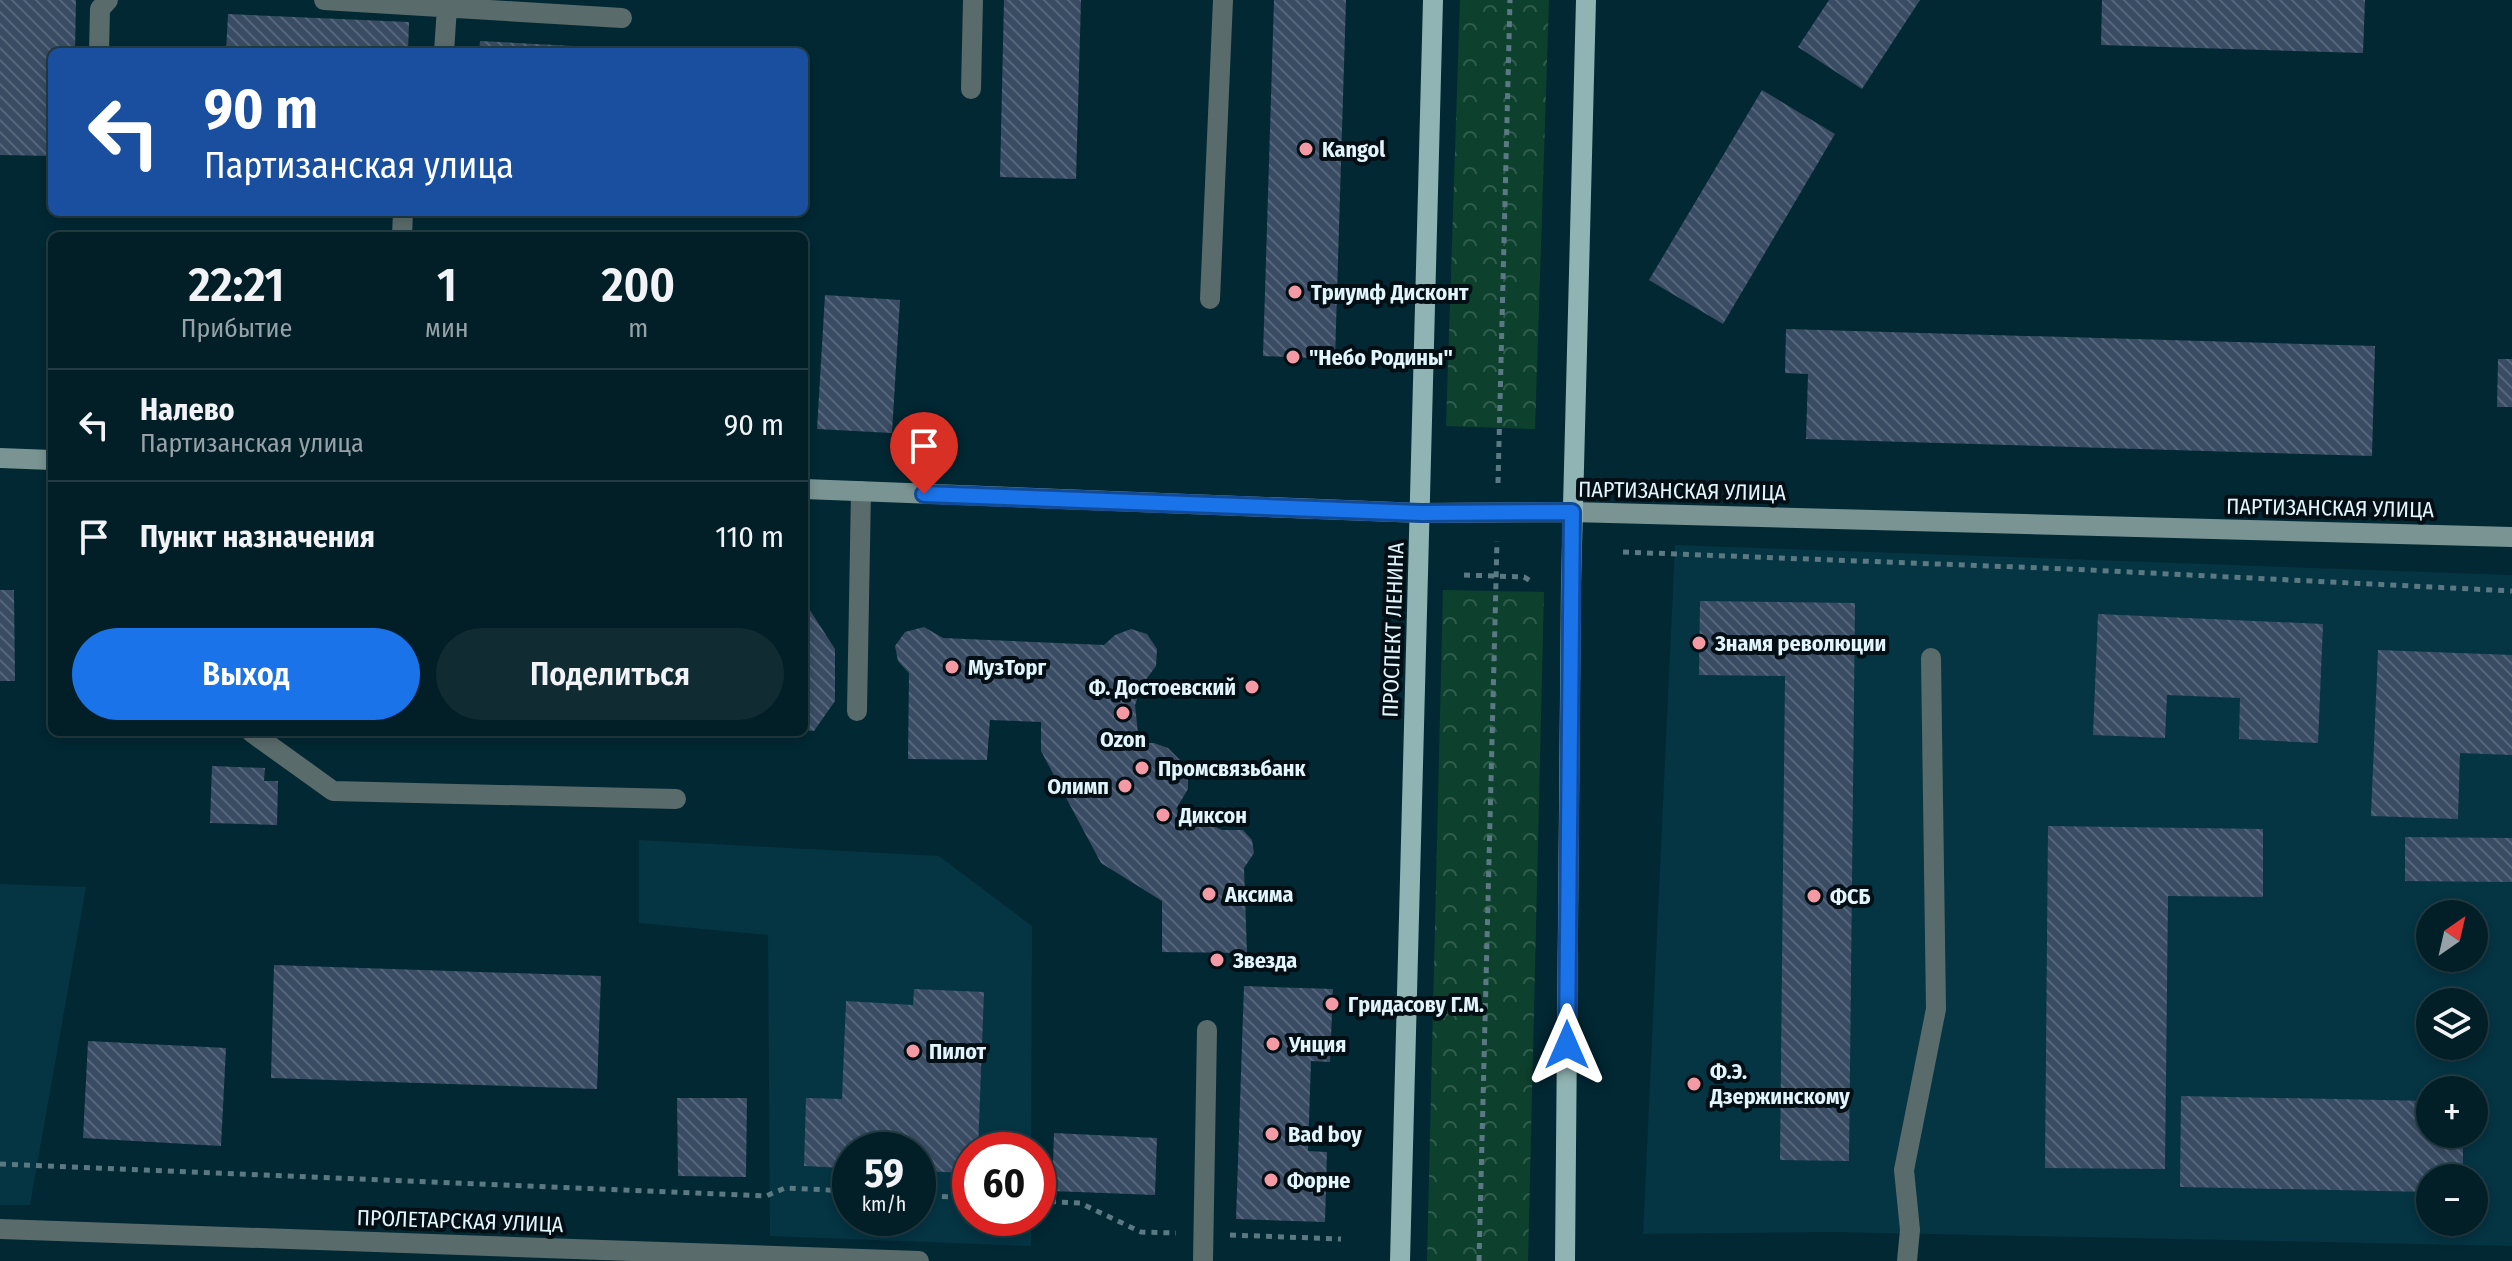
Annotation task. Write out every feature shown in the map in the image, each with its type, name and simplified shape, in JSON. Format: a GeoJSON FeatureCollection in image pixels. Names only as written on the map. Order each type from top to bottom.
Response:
{"type":"FeatureCollection","features":[{"type":"Feature","properties":{"kind":"main road","name":"ПРОСПЕКТ ЛЕНИНА"},"geometry":{"type":"LineString","coordinates":[[1400,1261],[1433,0]]}},
{"type":"Feature","properties":{"kind":"main road"},"geometry":{"type":"LineString","coordinates":[[1565,1261],[1572,512],[1586,0]]}},
{"type":"Feature","properties":{"kind":"main road"},"geometry":{"type":"LineString","coordinates":[[0,458],[48,460]]}},
{"type":"Feature","properties":{"kind":"main road","name":"ПАРТИЗАНСКАЯ УЛИЦА"},"geometry":{"type":"LineString","coordinates":[[808,489],[1421,513],[1572,512],[2512,537]]}},
{"type":"Feature","properties":{"kind":"street"},"geometry":{"type":"LineString","coordinates":[[99,48],[100,9],[108,0]]}},
{"type":"Feature","properties":{"kind":"street"},"geometry":{"type":"LineString","coordinates":[[324,0],[622,18]]}},
{"type":"Feature","properties":{"kind":"street"},"geometry":{"type":"LineString","coordinates":[[971,89],[973,0]]}},
{"type":"Feature","properties":{"kind":"street"},"geometry":{"type":"LineString","coordinates":[[1210,299],[1223,0]]}},
{"type":"Feature","properties":{"kind":"street"},"geometry":{"type":"LineString","coordinates":[[444,48],[447,7]]}},
{"type":"Feature","properties":{"kind":"street"},"geometry":{"type":"LineString","coordinates":[[857,711],[861,491]]}},
{"type":"Feature","properties":{"kind":"street"},"geometry":{"type":"LineString","coordinates":[[1907,1261],[1910,1230],[1904,1170],[1936,1009],[1931,658]]}},
{"type":"Feature","properties":{"kind":"street"},"geometry":{"type":"LineString","coordinates":[[257,736],[333,791],[676,799]]}},
{"type":"Feature","properties":{"kind":"street"},"geometry":{"type":"LineString","coordinates":[[1203,1261],[1207,1030]]}},
{"type":"Feature","properties":{"kind":"street","name":"ПРОЛЕТАРСКАЯ УЛИЦА"},"geometry":{"type":"LineString","coordinates":[[0,1229],[919,1261]]}},
{"type":"Feature","properties":{"kind":"path"},"geometry":{"type":"LineString","coordinates":[[1479,1261],[1510,0]]}},
{"type":"Feature","properties":{"kind":"path"},"geometry":{"type":"LineString","coordinates":[[1623,552],[2069,569],[2512,591]]}},
{"type":"Feature","properties":{"kind":"path"},"geometry":{"type":"LineString","coordinates":[[1464,575],[1524,577],[1534,583]]}},
{"type":"Feature","properties":{"kind":"path"},"geometry":{"type":"LineString","coordinates":[[0,1164],[766,1196],[785,1188],[832,1190]]}},
{"type":"Feature","properties":{"kind":"shaded area"},"geometry":{"type":"Polygon","coordinates":[[[1675,545],[2512,575],[2512,1246],[1834,1232],[1643,1234],[1675,545]]]}},
{"type":"Feature","properties":{"kind":"shaded area"},"geometry":{"type":"Polygon","coordinates":[[[639,840],[939,856],[1032,926],[1031,1132],[952,1132],[952,1236],[1031,1236],[1031,1246],[770,1236],[768,935],[639,923],[639,840]]]}},
{"type":"Feature","properties":{"kind":"shaded area"},"geometry":{"type":"Polygon","coordinates":[[[0,884],[86,887],[30,1205],[0,1205],[0,884]]]}},
{"type":"Feature","properties":{"kind":"green space"},"geometry":{"type":"Polygon","coordinates":[[[1460,0],[1549,0],[1535,429],[1446,426],[1460,0]]]}},
{"type":"Feature","properties":{"kind":"green space"},"geometry":{"type":"Polygon","coordinates":[[[1443,590],[1544,592],[1528,1261],[1427,1261],[1443,590]]]}},
{"type":"Feature","properties":{"kind":"building"},"geometry":{"type":"Polygon","coordinates":[[[0,0],[76,0],[75,48],[48,48],[48,156],[0,155],[0,0]]]}},
{"type":"Feature","properties":{"kind":"building"},"geometry":{"type":"Polygon","coordinates":[[[1004,0],[1081,0],[1076,179],[1000,177],[1004,0]]]}},
{"type":"Feature","properties":{"kind":"building"},"geometry":{"type":"Polygon","coordinates":[[[1274,0],[1346,0],[1335,359],[1263,356],[1274,0]]]}},
{"type":"Feature","properties":{"kind":"building"},"geometry":{"type":"Polygon","coordinates":[[[1829,0],[1920,0],[1862,89],[1798,47],[1829,0]]]}},
{"type":"Feature","properties":{"kind":"building"},"geometry":{"type":"Polygon","coordinates":[[[2102,0],[2365,0],[2363,53],[2101,45],[2102,0]]]}},
{"type":"Feature","properties":{"kind":"building"},"geometry":{"type":"Polygon","coordinates":[[[228,14],[409,22],[408,48],[226,48],[228,14]]]}},
{"type":"Feature","properties":{"kind":"building"},"geometry":{"type":"Polygon","coordinates":[[[480,41],[611,48],[479,48],[480,41]]]}},
{"type":"Feature","properties":{"kind":"building"},"geometry":{"type":"Polygon","coordinates":[[[1762,90],[1835,134],[1723,324],[1649,280],[1762,90]]]}},
{"type":"Feature","properties":{"kind":"building"},"geometry":{"type":"Polygon","coordinates":[[[825,295],[900,300],[892,433],[817,429],[825,295]]]}},
{"type":"Feature","properties":{"kind":"building"},"geometry":{"type":"Polygon","coordinates":[[[1786,329],[2375,346],[2372,456],[1806,439],[1808,374],[1785,373],[1786,329]]]}},
{"type":"Feature","properties":{"kind":"building"},"geometry":{"type":"Polygon","coordinates":[[[2498,359],[2512,359],[2512,407],[2497,407],[2498,359]]]}},
{"type":"Feature","properties":{"kind":"building"},"geometry":{"type":"Polygon","coordinates":[[[0,590],[14,590],[15,681],[0,681],[0,590]]]}},
{"type":"Feature","properties":{"kind":"building","name":"ФСБ"},"geometry":{"type":"Polygon","coordinates":[[[1700,601],[1855,603],[1849,1161],[1780,1160],[1785,676],[1699,675],[1700,601]]]}},
{"type":"Feature","properties":{"kind":"building"},"geometry":{"type":"Polygon","coordinates":[[[808,607],[835,649],[835,701],[814,731],[808,730],[808,607]]]}},
{"type":"Feature","properties":{"kind":"building"},"geometry":{"type":"Polygon","coordinates":[[[2098,614],[2323,624],[2318,743],[2239,739],[2240,698],[2167,695],[2165,738],[2093,735],[2098,614]]]}},
{"type":"Feature","properties":{"kind":"building"},"geometry":{"type":"Polygon","coordinates":[[[924,627],[943,638],[1104,645],[1115,635],[1131,629],[1147,634],[1157,649],[1156,666],[1142,685],[1135,705],[1139,743],[1154,743],[1168,748],[1182,762],[1188,774],[1188,789],[1176,809],[1222,830],[1243,830],[1252,840],[1254,853],[1244,868],[1247,953],[1162,952],[1162,901],[1101,863],[1041,751],[1041,722],[990,720],[987,760],[908,759],[909,673],[898,661],[895,646],[905,632],[924,627]]]}},
{"type":"Feature","properties":{"kind":"building"},"geometry":{"type":"Polygon","coordinates":[[[2378,650],[2512,655],[2512,755],[2460,753],[2458,819],[2371,816],[2378,650]]]}},
{"type":"Feature","properties":{"kind":"building"},"geometry":{"type":"Polygon","coordinates":[[[212,766],[265,768],[264,781],[278,781],[277,825],[210,823],[212,766]]]}},
{"type":"Feature","properties":{"kind":"building"},"geometry":{"type":"Polygon","coordinates":[[[2048,826],[2263,829],[2263,897],[2168,896],[2165,1169],[2045,1168],[2048,826]]]}},
{"type":"Feature","properties":{"kind":"building"},"geometry":{"type":"Polygon","coordinates":[[[2405,837],[2512,838],[2512,882],[2405,881],[2405,837]]]}},
{"type":"Feature","properties":{"kind":"building"},"geometry":{"type":"Polygon","coordinates":[[[274,965],[601,976],[597,1089],[271,1078],[274,965]]]}},
{"type":"Feature","properties":{"kind":"building"},"geometry":{"type":"Polygon","coordinates":[[[1244,986],[1333,989],[1330,1062],[1311,1061],[1308,1151],[1327,1152],[1325,1222],[1236,1219],[1244,986]]]}},
{"type":"Feature","properties":{"kind":"building","name":"Пилот"},"geometry":{"type":"Polygon","coordinates":[[[914,989],[984,992],[979,1132],[952,1132],[952,1172],[936,1172],[936,1132],[832,1132],[832,1167],[804,1166],[806,1098],[842,1099],[846,1001],[913,1005],[914,989]]]}},
{"type":"Feature","properties":{"kind":"building"},"geometry":{"type":"Polygon","coordinates":[[[88,1041],[226,1048],[221,1146],[83,1138],[88,1041]]]}},
{"type":"Feature","properties":{"kind":"building"},"geometry":{"type":"Polygon","coordinates":[[[2181,1096],[2416,1101],[2416,1148],[2463,1148],[2463,1164],[2416,1164],[2416,1192],[2180,1187],[2181,1096]]]}},
{"type":"Feature","properties":{"kind":"building"},"geometry":{"type":"Polygon","coordinates":[[[677,1098],[747,1098],[746,1177],[678,1176],[677,1098]]]}},
{"type":"Feature","properties":{"kind":"building"},"geometry":{"type":"Polygon","coordinates":[[[1056,1133],[1157,1138],[1155,1195],[1056,1191],[1056,1133]]]}},
{"type":"Feature","properties":{"kind":"place","name":"Kangol"},"geometry":{"type":"Point","coordinates":[1306,149]}},
{"type":"Feature","properties":{"kind":"place","name":"Триумф Дисконт"},"geometry":{"type":"Point","coordinates":[1295,292]}},
{"type":"Feature","properties":{"kind":"place","name":"\"Небо Родины\""},"geometry":{"type":"Point","coordinates":[1293,357]}},
{"type":"Feature","properties":{"kind":"place","name":"Знамя революции"},"geometry":{"type":"Point","coordinates":[1699,643]}},
{"type":"Feature","properties":{"kind":"place","name":"МузТорг"},"geometry":{"type":"Point","coordinates":[952,667]}},
{"type":"Feature","properties":{"kind":"place","name":"Ф. Достоевский"},"geometry":{"type":"Point","coordinates":[1252,687]}},
{"type":"Feature","properties":{"kind":"place","name":"Ozon"},"geometry":{"type":"Point","coordinates":[1123,713]}},
{"type":"Feature","properties":{"kind":"place","name":"Промсвязьбанк"},"geometry":{"type":"Point","coordinates":[1142,768]}},
{"type":"Feature","properties":{"kind":"place","name":"Олимп"},"geometry":{"type":"Point","coordinates":[1125,786]}},
{"type":"Feature","properties":{"kind":"place","name":"Диксон"},"geometry":{"type":"Point","coordinates":[1163,815]}},
{"type":"Feature","properties":{"kind":"place","name":"Аксима"},"geometry":{"type":"Point","coordinates":[1209,894]}},
{"type":"Feature","properties":{"kind":"place","name":"ФСБ"},"geometry":{"type":"Point","coordinates":[1814,896]}},
{"type":"Feature","properties":{"kind":"place","name":"Звезда"},"geometry":{"type":"Point","coordinates":[1217,960]}},
{"type":"Feature","properties":{"kind":"place","name":"Гридасову Г.М."},"geometry":{"type":"Point","coordinates":[1332,1004]}},
{"type":"Feature","properties":{"kind":"place","name":"Унция"},"geometry":{"type":"Point","coordinates":[1273,1044]}},
{"type":"Feature","properties":{"kind":"place","name":"Пилот"},"geometry":{"type":"Point","coordinates":[913,1051]}},
{"type":"Feature","properties":{"kind":"place","name":"Ф.Э. Дзержинскому"},"geometry":{"type":"Point","coordinates":[1694,1084]}},
{"type":"Feature","properties":{"kind":"place","name":"Bad boy"},"geometry":{"type":"Point","coordinates":[1272,1134]}},
{"type":"Feature","properties":{"kind":"place","name":"Форне"},"geometry":{"type":"Point","coordinates":[1271,1180]}},
{"type":"Feature","properties":{"kind":"route"},"geometry":{"type":"LineString","coordinates":[[924,494],[1421,513],[1572,512],[1567,1045]]}}]}
